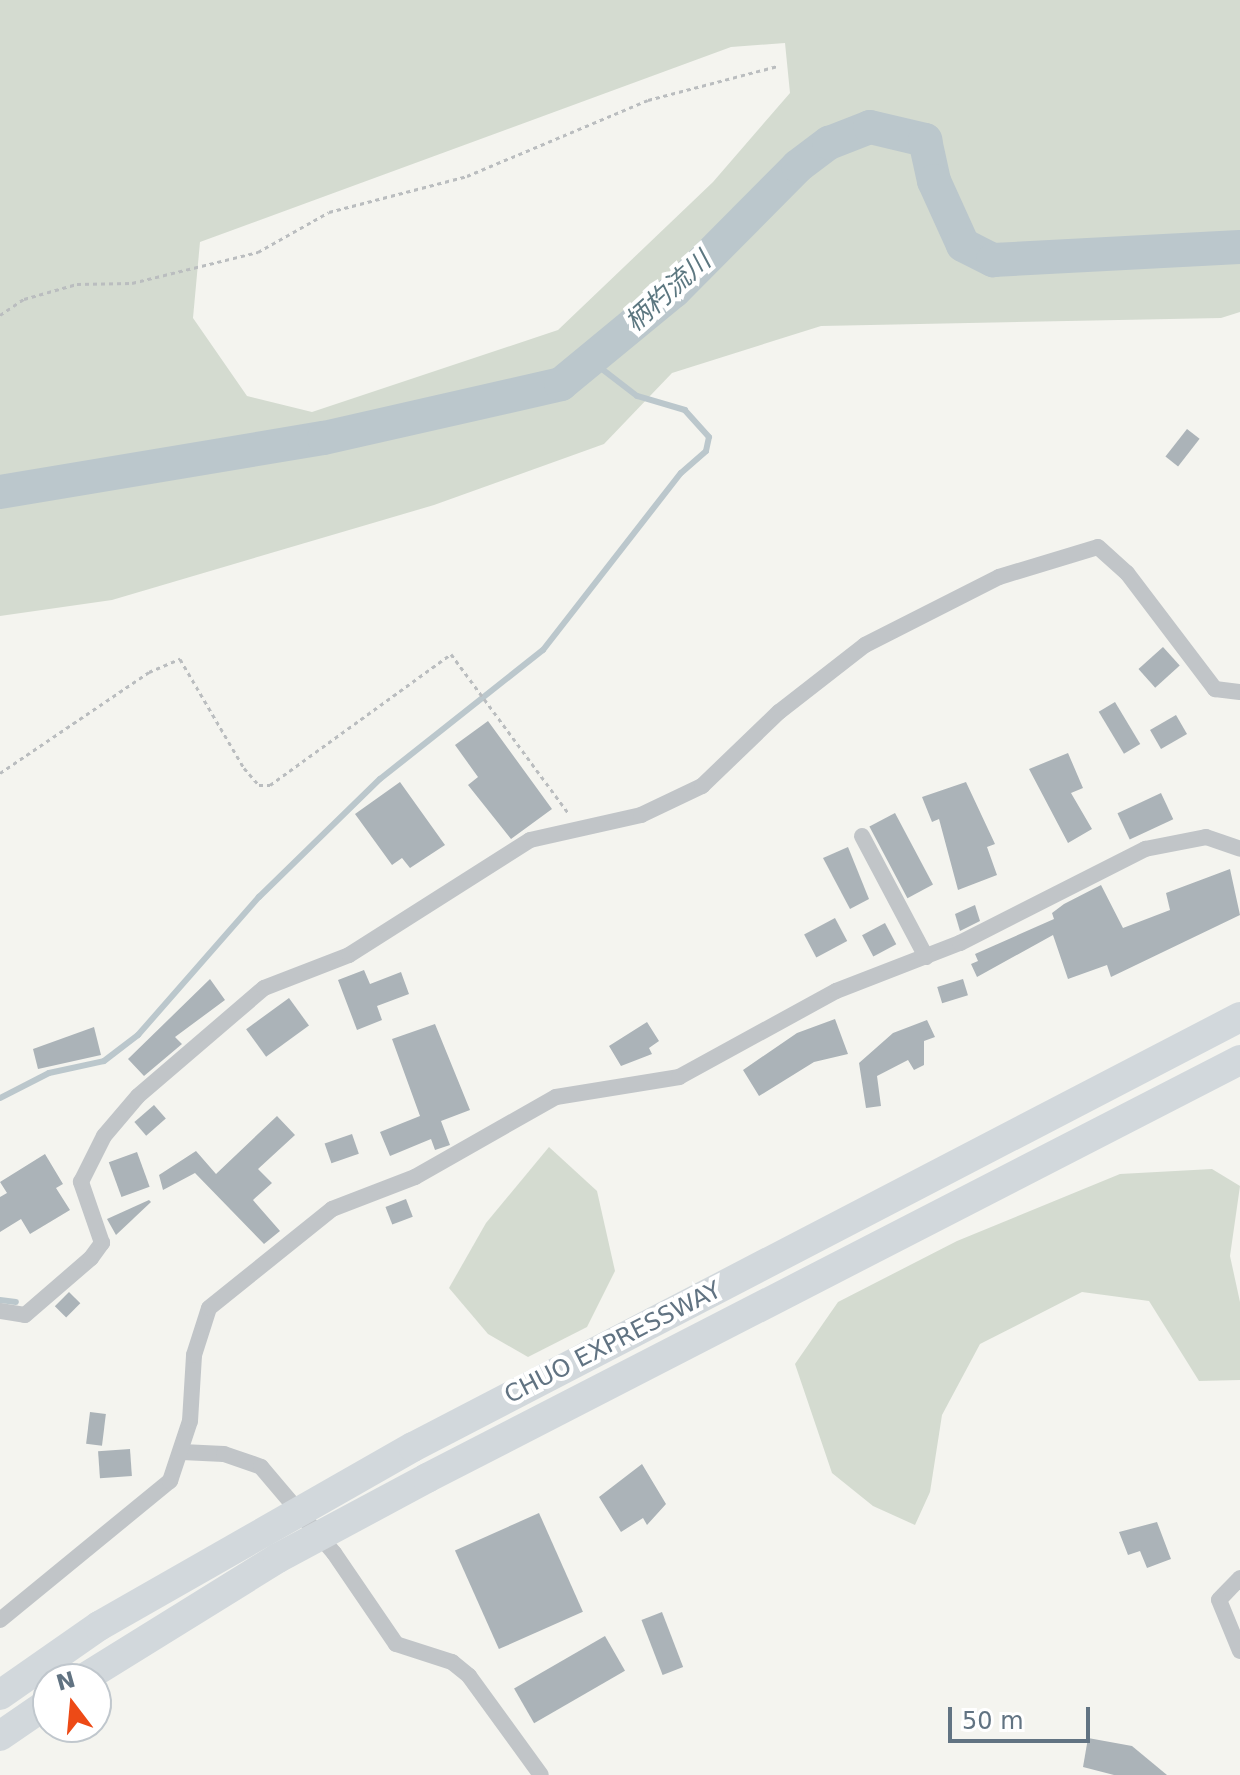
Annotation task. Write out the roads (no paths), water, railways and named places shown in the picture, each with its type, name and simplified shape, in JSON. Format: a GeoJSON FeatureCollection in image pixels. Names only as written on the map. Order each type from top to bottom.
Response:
{"type":"FeatureCollection","features":[{"type":"Feature","properties":{"kind":"highway","name":"CHUO EXPRESSWAY"},"geometry":{"type":"LineString","coordinates":[[0,1695],[99,1626],[265,1529],[1240,1017]]}},
{"type":"Feature","properties":{"kind":"highway","name":"CHUO EXPRESSWAY"},"geometry":{"type":"LineString","coordinates":[[109,1663],[278,1558],[939,1213],[1240,1060]]}},
{"type":"Feature","properties":{"kind":"highway"},"geometry":{"type":"LineString","coordinates":[[0,1736],[32,1714]]}},
{"type":"Feature","properties":{"kind":"street"},"geometry":{"type":"LineString","coordinates":[[0,1311],[25,1315],[91,1258],[102,1243],[81,1182],[104,1136],[138,1096],[252,997],[362,948],[530,840],[583,832],[641,815],[702,786],[820,676],[865,645],[999,577],[1098,547],[1127,573],[1215,689],[1240,692]]}},
{"type":"Feature","properties":{"kind":"street"},"geometry":{"type":"LineString","coordinates":[[862,836],[926,957]]}},
{"type":"Feature","properties":{"kind":"street"},"geometry":{"type":"LineString","coordinates":[[0,1620],[170,1481],[182,1452],[194,1355],[209,1308],[332,1209],[415,1177],[556,1097],[679,1077],[836,991],[926,957],[1145,849],[1206,837],[1240,849]]}},
{"type":"Feature","properties":{"kind":"street"},"geometry":{"type":"LineString","coordinates":[[182,1452],[224,1454],[261,1467],[334,1553],[396,1644],[452,1662],[469,1676],[541,1775]]}},
{"type":"Feature","properties":{"kind":"street"},"geometry":{"type":"LineString","coordinates":[[1240,1578],[1219,1600],[1240,1651]]}},
{"type":"Feature","properties":{"kind":"waterway","name":"柄杓流川"},"geometry":{"type":"LineString","coordinates":[[0,492],[324,438],[561,384],[674,291],[798,166],[829,143],[870,127],[925,140],[934,181],[963,245],[993,260],[1240,247]]}},
{"type":"Feature","properties":{"kind":"waterway"},"geometry":{"type":"LineString","coordinates":[[0,1098],[49,1073],[104,1061],[138,1035],[259,897],[380,779],[543,650],[681,473],[706,451],[709,437],[685,410],[637,396],[593,362]]}},
{"type":"Feature","properties":{"kind":"waterway"},"geometry":{"type":"LineString","coordinates":[[0,1300],[16,1302]]}}]}
